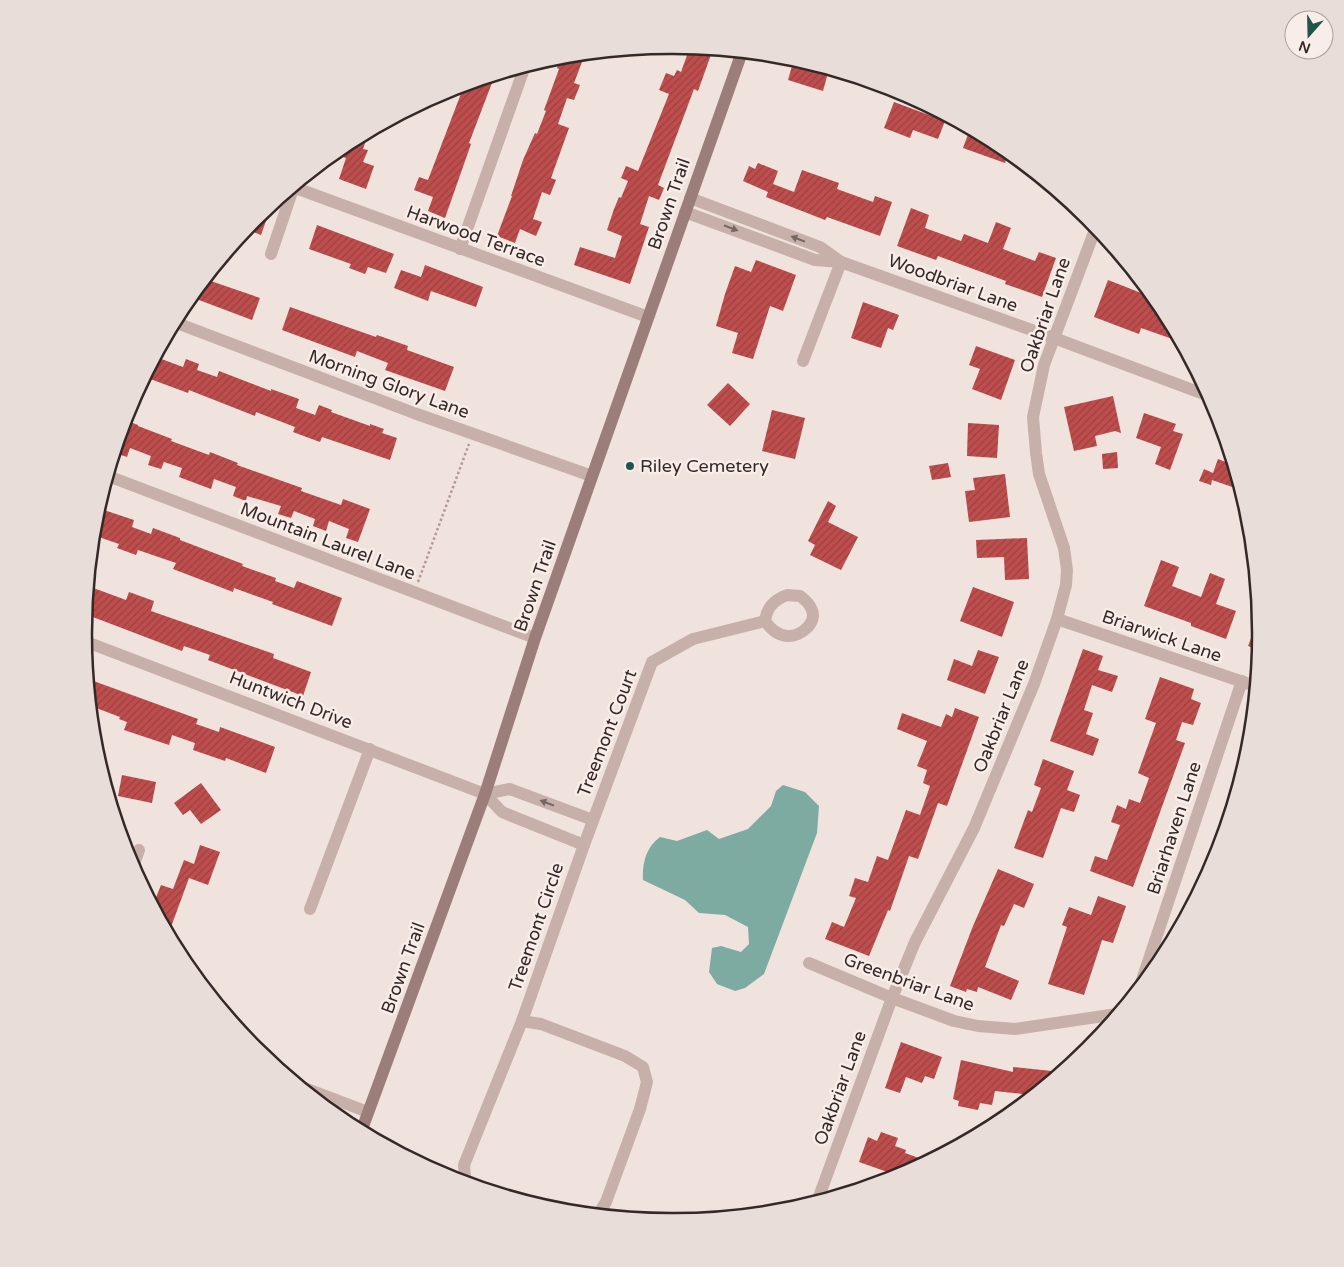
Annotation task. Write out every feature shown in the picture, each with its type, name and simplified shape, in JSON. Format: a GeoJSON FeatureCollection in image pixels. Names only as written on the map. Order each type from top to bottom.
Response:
{"type":"FeatureCollection","features":[{"type":"Feature","properties":{"kind":"street","name":"Brown Trail"},"geometry":{"type":"LineString","coordinates":[[364,1125],[485,794],[535,638],[740,58]]}},
{"type":"Feature","properties":{"kind":"street"},"geometry":{"type":"LineString","coordinates":[[460,249],[522,74]]}},
{"type":"Feature","properties":{"kind":"street","name":"Harwood Terrace"},"geometry":{"type":"LineString","coordinates":[[300,189],[648,317]]}},
{"type":"Feature","properties":{"kind":"street"},"geometry":{"type":"LineString","coordinates":[[271,254],[290,198]]}},
{"type":"Feature","properties":{"kind":"street","name":"Woodbriar Lane"},"geometry":{"type":"LineString","coordinates":[[690,198],[820,247],[841,262]]}},
{"type":"Feature","properties":{"kind":"street","name":"Woodbriar Lane"},"geometry":{"type":"LineString","coordinates":[[685,212],[814,260],[841,262],[1199,392]]}},
{"type":"Feature","properties":{"kind":"street","name":"Oakbriar Lane"},"geometry":{"type":"LineString","coordinates":[[820,1193],[892,998],[915,942],[974,828],[1034,684],[1057,619],[1066,585],[1067,570],[1064,548],[1039,474],[1034,417],[1044,365],[1093,235]]}},
{"type":"Feature","properties":{"kind":"street"},"geometry":{"type":"LineString","coordinates":[[804,361],[841,262]]}},
{"type":"Feature","properties":{"kind":"street","name":"Morning Glory Lane"},"geometry":{"type":"LineString","coordinates":[[182,325],[473,434],[592,476]]}},
{"type":"Feature","properties":{"kind":"street","name":"Mountain Laurel Lane"},"geometry":{"type":"LineString","coordinates":[[113,478],[535,638]]}},
{"type":"Feature","properties":{"kind":"street","name":"Briarwick Lane"},"geometry":{"type":"LineString","coordinates":[[1057,619],[1250,684]]}},
{"type":"Feature","properties":{"kind":"street","name":"Treemont Court"},"geometry":{"type":"LineString","coordinates":[[584,845],[652,662],[692,639],[765,621]]}},
{"type":"Feature","properties":{"kind":"street","name":"Huntwich Drive"},"geometry":{"type":"LineString","coordinates":[[92,644],[485,794]]}},
{"type":"Feature","properties":{"kind":"street","name":"Briarhaven Lane"},"geometry":{"type":"LineString","coordinates":[[1147,966],[1242,681]]}},
{"type":"Feature","properties":{"kind":"street"},"geometry":{"type":"LineString","coordinates":[[310,909],[370,749]]}},
{"type":"Feature","properties":{"kind":"street"},"geometry":{"type":"LineString","coordinates":[[485,794],[510,789],[593,820]]}},
{"type":"Feature","properties":{"kind":"street"},"geometry":{"type":"LineString","coordinates":[[485,794],[502,812],[584,845]]}},
{"type":"Feature","properties":{"kind":"street","name":"Treemont Circle"},"geometry":{"type":"LineString","coordinates":[[464,1174],[464,1165],[522,1022],[584,845]]}},
{"type":"Feature","properties":{"kind":"street"},"geometry":{"type":"LineString","coordinates":[[137,857],[139,850]]}},
{"type":"Feature","properties":{"kind":"street","name":"Greenbriar Lane"},"geometry":{"type":"LineString","coordinates":[[810,963],[892,998],[954,1021],[978,1026],[1014,1030],[1109,1015]]}},
{"type":"Feature","properties":{"kind":"street"},"geometry":{"type":"LineString","coordinates":[[522,1022],[541,1024],[625,1056],[642,1067],[647,1082],[640,1109],[602,1209]]}},
{"type":"Feature","properties":{"kind":"street"},"geometry":{"type":"LineString","coordinates":[[322,1095],[368,1112]]}},
{"type":"Feature","properties":{"kind":"path"},"geometry":{"type":"LineString","coordinates":[[414,593],[473,434]]}},
{"type":"Feature","properties":{"kind":"water"},"geometry":{"type":"Polygon","coordinates":[[[783,785],[805,792],[819,806],[817,833],[764,974],[745,988],[735,991],[717,984],[709,972],[712,948],[721,946],[741,952],[749,944],[748,927],[725,915],[699,913],[685,900],[643,880],[644,862],[651,846],[660,837],[677,841],[707,830],[719,839],[748,829],[771,806],[776,791],[783,785]]]}},
{"type":"Feature","properties":{"kind":"building"},"geometry":{"type":"Polygon","coordinates":[[[687,54],[711,55],[698,91],[694,89],[658,185],[664,188],[659,200],[649,196],[640,224],[649,227],[630,284],[574,265],[580,247],[615,258],[622,236],[607,230],[619,197],[621,198],[628,181],[621,178],[626,166],[638,171],[669,94],[659,90],[666,73],[674,76],[677,70],[681,72],[687,54]]]}},
{"type":"Feature","properties":{"kind":"building"},"geometry":{"type":"Polygon","coordinates":[[[582,61],[574,83],[580,85],[574,100],[567,98],[558,124],[569,128],[551,178],[556,180],[550,195],[542,192],[533,219],[542,222],[536,236],[520,229],[515,243],[497,236],[523,160],[535,133],[537,134],[546,111],[544,110],[559,69],[557,68],[558,65],[582,61]]]}},
{"type":"Feature","properties":{"kind":"building"},"geometry":{"type":"Polygon","coordinates":[[[792,67],[827,76],[823,91],[788,80],[792,67]]]}},
{"type":"Feature","properties":{"kind":"building"},"geometry":{"type":"Polygon","coordinates":[[[492,83],[469,143],[471,144],[445,218],[428,211],[433,197],[414,190],[419,177],[428,180],[461,94],[492,83]]]}},
{"type":"Feature","properties":{"kind":"building"},"geometry":{"type":"Polygon","coordinates":[[[894,102],[945,122],[938,139],[913,130],[910,138],[884,128],[894,102]]]}},
{"type":"Feature","properties":{"kind":"building"},"geometry":{"type":"Polygon","coordinates":[[[968,135],[1006,160],[1005,163],[963,148],[968,135]]]}},
{"type":"Feature","properties":{"kind":"building"},"geometry":{"type":"Polygon","coordinates":[[[366,141],[363,149],[368,150],[363,162],[374,166],[366,189],[339,179],[346,158],[343,157],[366,141]]]}},
{"type":"Feature","properties":{"kind":"building"},"geometry":{"type":"Polygon","coordinates":[[[758,163],[778,171],[773,184],[794,192],[802,170],[839,183],[837,189],[873,202],[875,196],[892,202],[880,236],[827,217],[825,220],[766,197],[768,192],[743,181],[749,166],[755,169],[758,163]]]}},
{"type":"Feature","properties":{"kind":"building"},"geometry":{"type":"Polygon","coordinates":[[[911,208],[929,215],[925,228],[961,241],[964,234],[988,243],[996,222],[1011,228],[1003,249],[1035,261],[1039,252],[1056,258],[1042,297],[1005,284],[1006,281],[938,256],[936,260],[897,246],[911,208]]]}},
{"type":"Feature","properties":{"kind":"building"},"geometry":{"type":"Polygon","coordinates":[[[266,220],[261,235],[254,232],[266,220]]]}},
{"type":"Feature","properties":{"kind":"building"},"geometry":{"type":"Polygon","coordinates":[[[317,225],[394,254],[386,273],[368,267],[365,274],[349,268],[351,264],[309,249],[317,225]]]}},
{"type":"Feature","properties":{"kind":"building"},"geometry":{"type":"Polygon","coordinates":[[[756,260],[796,275],[783,311],[770,306],[753,359],[732,353],[738,333],[716,326],[735,266],[751,272],[756,260]]]}},
{"type":"Feature","properties":{"kind":"building"},"geometry":{"type":"Polygon","coordinates":[[[425,265],[483,287],[476,307],[431,291],[428,301],[394,288],[401,270],[421,277],[425,265]]]}},
{"type":"Feature","properties":{"kind":"building"},"geometry":{"type":"Polygon","coordinates":[[[1108,280],[1141,293],[1171,338],[1141,328],[1139,334],[1094,317],[1108,280]]]}},
{"type":"Feature","properties":{"kind":"building"},"geometry":{"type":"Polygon","coordinates":[[[212,281],[260,298],[252,320],[198,300],[212,281]]]}},
{"type":"Feature","properties":{"kind":"building"},"geometry":{"type":"Polygon","coordinates":[[[863,302],[899,315],[893,330],[888,328],[881,348],[851,338],[863,302]]]}},
{"type":"Feature","properties":{"kind":"building"},"geometry":{"type":"Polygon","coordinates":[[[290,307],[408,346],[407,350],[454,367],[445,391],[385,370],[388,363],[357,351],[355,357],[282,330],[290,307]]]}},
{"type":"Feature","properties":{"kind":"building"},"geometry":{"type":"Polygon","coordinates":[[[976,346],[1015,360],[1001,400],[972,389],[980,369],[969,365],[976,346]]]}},
{"type":"Feature","properties":{"kind":"building"},"geometry":{"type":"Polygon","coordinates":[[[162,359],[183,367],[186,359],[199,364],[197,370],[217,377],[219,371],[271,391],[271,389],[299,399],[296,408],[315,415],[319,405],[332,410],[331,412],[384,429],[382,433],[397,438],[390,460],[322,437],[320,442],[293,432],[295,427],[256,412],[255,416],[189,390],[188,393],[151,379],[162,359]]]}},
{"type":"Feature","properties":{"kind":"building"},"geometry":{"type":"Polygon","coordinates":[[[728,383],[750,404],[730,426],[707,405],[728,383]]]}},
{"type":"Feature","properties":{"kind":"building"},"geometry":{"type":"Polygon","coordinates":[[[1113,396],[1121,433],[1115,431],[1095,436],[1097,446],[1074,451],[1064,407],[1113,396]]]}},
{"type":"Feature","properties":{"kind":"building"},"geometry":{"type":"Polygon","coordinates":[[[772,410],[805,418],[795,459],[762,451],[772,410]]]}},
{"type":"Feature","properties":{"kind":"building"},"geometry":{"type":"Polygon","coordinates":[[[1144,413],[1176,424],[1173,431],[1183,434],[1170,470],[1155,464],[1161,447],[1136,438],[1144,413]]]}},
{"type":"Feature","properties":{"kind":"building"},"geometry":{"type":"Polygon","coordinates":[[[132,423],[172,439],[171,441],[209,455],[210,452],[238,463],[237,465],[302,488],[301,491],[341,505],[343,499],[370,509],[358,542],[346,538],[349,529],[329,521],[326,531],[313,526],[315,519],[294,511],[291,518],[278,514],[281,506],[247,496],[246,501],[233,496],[236,487],[214,479],[211,489],[179,477],[182,468],[164,462],[161,469],[148,465],[151,456],[130,448],[127,457],[121,455],[132,423]]]}},
{"type":"Feature","properties":{"kind":"building"},"geometry":{"type":"Polygon","coordinates":[[[968,423],[999,425],[997,458],[967,456],[968,423]]]}},
{"type":"Feature","properties":{"kind":"building"},"geometry":{"type":"Polygon","coordinates":[[[1117,452],[1118,468],[1103,469],[1102,454],[1117,452]]]}},
{"type":"Feature","properties":{"kind":"building"},"geometry":{"type":"Polygon","coordinates":[[[1218,459],[1226,462],[1233,487],[1212,480],[1211,485],[1199,481],[1204,469],[1213,473],[1218,459]]]}},
{"type":"Feature","properties":{"kind":"building"},"geometry":{"type":"Polygon","coordinates":[[[948,463],[951,477],[932,480],[929,466],[948,463]]]}},
{"type":"Feature","properties":{"kind":"building"},"geometry":{"type":"Polygon","coordinates":[[[1005,474],[1010,517],[969,522],[965,491],[975,490],[973,478],[1005,474]]]}},
{"type":"Feature","properties":{"kind":"building"},"geometry":{"type":"Polygon","coordinates":[[[828,501],[836,506],[828,522],[858,537],[841,570],[810,555],[815,545],[808,541],[828,501]]]}},
{"type":"Feature","properties":{"kind":"building"},"geometry":{"type":"Polygon","coordinates":[[[105,510],[134,520],[132,527],[151,534],[153,528],[180,538],[180,540],[243,564],[242,566],[276,578],[275,581],[294,588],[297,581],[342,598],[332,626],[234,588],[233,592],[173,569],[176,563],[138,550],[136,555],[117,548],[119,544],[100,538],[105,510]]]}},
{"type":"Feature","properties":{"kind":"building"},"geometry":{"type":"Polygon","coordinates":[[[1027,538],[1029,579],[1005,580],[1004,557],[977,558],[976,540],[1027,538]]]}},
{"type":"Feature","properties":{"kind":"building"},"geometry":{"type":"Polygon","coordinates":[[[1161,560],[1179,567],[1172,586],[1201,597],[1210,573],[1225,579],[1216,604],[1236,611],[1226,639],[1191,626],[1191,623],[1144,606],[1161,560]]]}},
{"type":"Feature","properties":{"kind":"building"},"geometry":{"type":"Polygon","coordinates":[[[973,587],[1014,602],[1002,637],[960,621],[973,587]]]}},
{"type":"Feature","properties":{"kind":"building"},"geometry":{"type":"Polygon","coordinates":[[[94,588],[126,600],[129,592],[154,601],[151,611],[274,654],[273,658],[311,672],[303,696],[208,660],[210,655],[184,646],[182,651],[92,617],[94,588]]]}},
{"type":"Feature","properties":{"kind":"building"},"geometry":{"type":"Polygon","coordinates":[[[1252,636],[1252,647],[1248,646],[1252,636]]]}},
{"type":"Feature","properties":{"kind":"building"},"geometry":{"type":"Polygon","coordinates":[[[1083,649],[1103,656],[1098,670],[1118,676],[1112,692],[1092,685],[1084,710],[1093,713],[1086,734],[1099,739],[1093,756],[1050,741],[1083,649]]]}},
{"type":"Feature","properties":{"kind":"building"},"geometry":{"type":"Polygon","coordinates":[[[978,650],[999,657],[985,694],[947,680],[954,659],[972,666],[978,650]]]}},
{"type":"Feature","properties":{"kind":"building"},"geometry":{"type":"Polygon","coordinates":[[[1160,677],[1194,689],[1191,699],[1201,703],[1193,725],[1182,722],[1176,740],[1185,743],[1133,887],[1090,871],[1095,856],[1107,860],[1120,825],[1111,822],[1117,805],[1126,809],[1129,799],[1140,803],[1149,778],[1138,773],[1156,723],[1145,719],[1160,677]]]}},
{"type":"Feature","properties":{"kind":"building"},"geometry":{"type":"Polygon","coordinates":[[[94,681],[198,719],[196,724],[219,732],[220,727],[275,747],[266,773],[226,758],[225,761],[193,750],[195,743],[172,735],[169,745],[124,730],[127,722],[119,719],[120,717],[97,708],[94,681]]]}},
{"type":"Feature","properties":{"kind":"building"},"geometry":{"type":"Polygon","coordinates":[[[955,708],[979,717],[947,806],[938,803],[918,859],[909,856],[890,911],[888,910],[869,956],[825,939],[832,922],[844,927],[856,898],[849,896],[855,878],[868,882],[877,856],[888,860],[906,810],[920,815],[930,786],[923,783],[927,770],[917,766],[927,741],[897,729],[902,713],[941,727],[946,714],[952,717],[955,708]]]}},
{"type":"Feature","properties":{"kind":"building"},"geometry":{"type":"Polygon","coordinates":[[[1043,759],[1074,771],[1067,790],[1080,795],[1074,812],[1061,808],[1043,858],[1014,848],[1028,810],[1032,812],[1041,788],[1034,785],[1043,759]]]}},
{"type":"Feature","properties":{"kind":"building"},"geometry":{"type":"Polygon","coordinates":[[[122,775],[156,782],[152,803],[118,796],[122,775]]]}},
{"type":"Feature","properties":{"kind":"building"},"geometry":{"type":"Polygon","coordinates":[[[201,783],[221,810],[201,824],[190,810],[183,815],[174,803],[201,783]]]}},
{"type":"Feature","properties":{"kind":"building"},"geometry":{"type":"Polygon","coordinates":[[[200,845],[220,852],[208,885],[189,878],[172,926],[156,897],[161,885],[173,889],[184,860],[194,864],[200,845]]]}},
{"type":"Feature","properties":{"kind":"building"},"geometry":{"type":"Polygon","coordinates":[[[998,869],[1034,884],[1024,908],[1014,904],[1004,926],[1001,925],[985,967],[1019,981],[1011,1000],[978,987],[977,992],[967,989],[966,992],[950,986],[998,869]]]}},
{"type":"Feature","properties":{"kind":"building"},"geometry":{"type":"Polygon","coordinates":[[[1098,896],[1126,906],[1113,943],[1102,940],[1084,995],[1048,984],[1067,927],[1062,925],[1069,907],[1091,915],[1098,896]]]}},
{"type":"Feature","properties":{"kind":"building"},"geometry":{"type":"Polygon","coordinates":[[[901,1042],[942,1057],[934,1079],[925,1076],[922,1083],[906,1077],[900,1093],[885,1088],[901,1042]]]}},
{"type":"Feature","properties":{"kind":"building"},"geometry":{"type":"Polygon","coordinates":[[[961,1060],[1013,1072],[1013,1067],[1052,1071],[1024,1094],[995,1091],[992,1105],[980,1103],[978,1110],[958,1106],[959,1101],[953,1099],[961,1060]]]}},
{"type":"Feature","properties":{"kind":"building"},"geometry":{"type":"Polygon","coordinates":[[[881,1132],[898,1138],[895,1146],[906,1150],[905,1153],[918,1158],[887,1172],[859,1162],[868,1137],[877,1141],[881,1132]]]}},
{"type":"Feature","properties":{"kind":"place","name":"Riley Cemetery"},"geometry":{"type":"Point","coordinates":[630,466]}}]}
